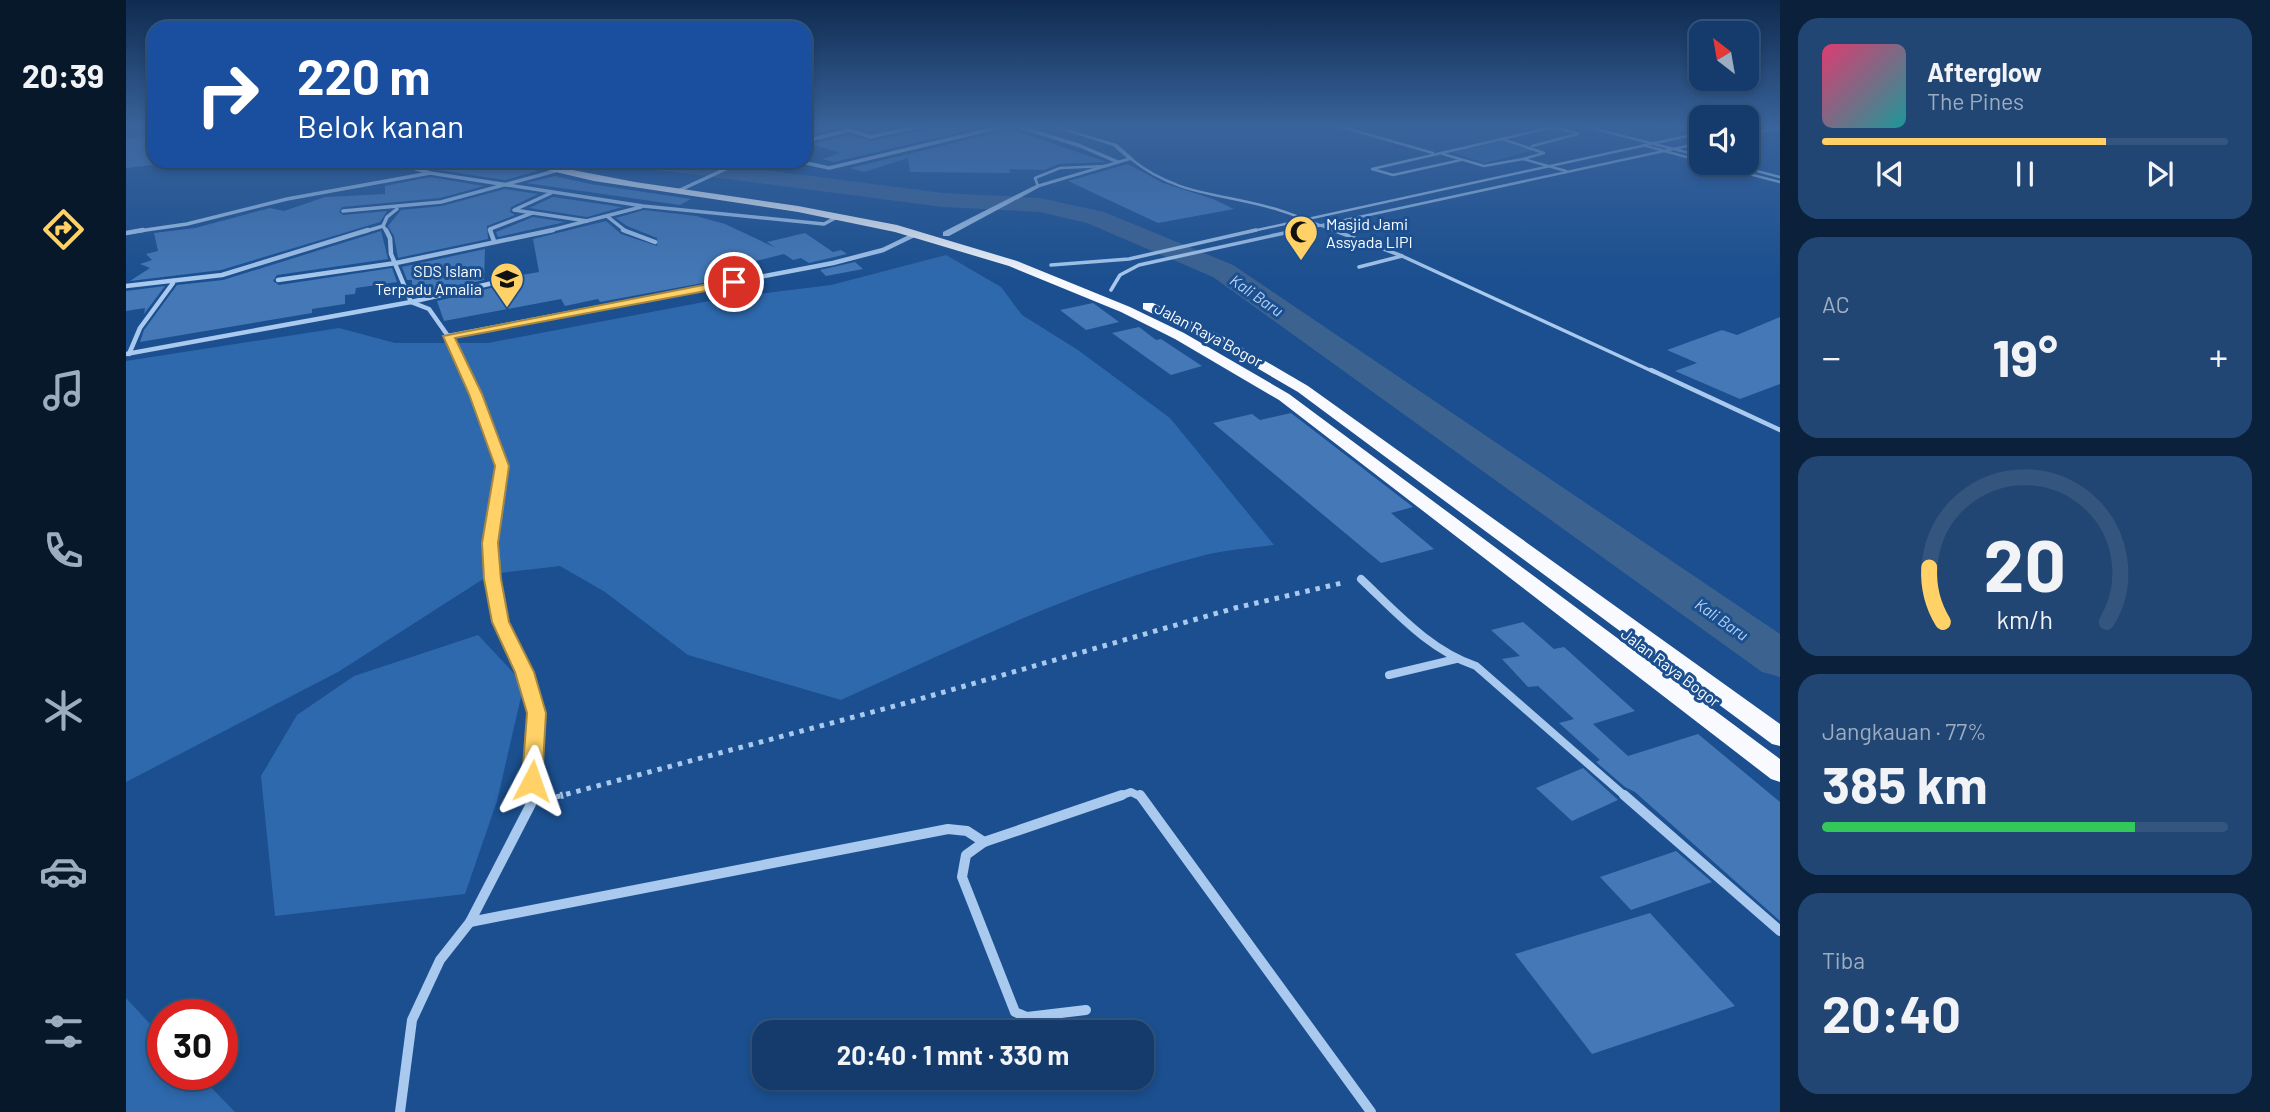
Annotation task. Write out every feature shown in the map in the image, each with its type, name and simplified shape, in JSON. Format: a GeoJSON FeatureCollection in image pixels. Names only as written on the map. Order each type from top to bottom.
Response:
{"type":"FeatureCollection","features":[{"type":"Feature","properties":{"kind":"highway","name":"Jalan Raya Bogor"},"geometry":{"type":"LineString","coordinates":[[617,177],[839,216],[914,234],[1036,271],[1164,328],[1250,375],[1468,534],[1780,772]]}},
{"type":"Feature","properties":{"kind":"highway","name":"Jalan Raya Bogor"},"geometry":{"type":"LineString","coordinates":[[685,188],[848,210],[946,234],[1051,265],[1219,340],[1303,389],[1780,737]]}},
{"type":"Feature","properties":{"kind":"street"},"geometry":{"type":"LineString","coordinates":[[126,233],[187,224],[287,199],[409,177]]}},
{"type":"Feature","properties":{"kind":"street"},"geometry":{"type":"LineString","coordinates":[[454,177],[643,206],[824,224],[839,216]]}},
{"type":"Feature","properties":{"kind":"street"},"geometry":{"type":"LineString","coordinates":[[343,211],[398,208],[464,198],[509,186],[528,177]]}},
{"type":"Feature","properties":{"kind":"street"},"geometry":{"type":"LineString","coordinates":[[685,188],[708,177]]}},
{"type":"Feature","properties":{"kind":"street"},"geometry":{"type":"LineString","coordinates":[[946,234],[1023,192],[1069,177]]}},
{"type":"Feature","properties":{"kind":"street"},"geometry":{"type":"LineString","coordinates":[[552,192],[514,210],[591,222]]}},
{"type":"Feature","properties":{"kind":"street"},"geometry":{"type":"LineString","coordinates":[[278,280],[396,263],[591,222],[643,206]]}},
{"type":"Feature","properties":{"kind":"street"},"geometry":{"type":"LineString","coordinates":[[126,286],[173,283],[222,275],[383,226],[387,217],[398,208]]}},
{"type":"Feature","properties":{"kind":"street"},"geometry":{"type":"LineString","coordinates":[[494,241],[490,229],[533,213]]}},
{"type":"Feature","properties":{"kind":"street"},"geometry":{"type":"LineString","coordinates":[[608,217],[624,230],[654,242]]}},
{"type":"Feature","properties":{"kind":"street"},"geometry":{"type":"LineString","coordinates":[[383,226],[390,237],[391,254],[411,302],[429,309],[448,336],[475,394],[502,466],[490,543],[493,579],[501,622],[525,672],[536,713],[531,804],[470,922],[440,960],[412,1020],[400,1112]]}},
{"type":"Feature","properties":{"kind":"street"},"geometry":{"type":"LineString","coordinates":[[448,336],[833,263],[883,250],[914,234]]}},
{"type":"Feature","properties":{"kind":"street"},"geometry":{"type":"LineString","coordinates":[[127,354],[139,328],[173,283]]}},
{"type":"Feature","properties":{"kind":"street"},"geometry":{"type":"LineString","coordinates":[[127,354],[411,302],[493,283]]}},
{"type":"Feature","properties":{"kind":"street"},"geometry":{"type":"LineString","coordinates":[[1361,579],[1409,625],[1456,659],[1476,666],[1780,931]]}},
{"type":"Feature","properties":{"kind":"street"},"geometry":{"type":"LineString","coordinates":[[1389,676],[1456,659]]}},
{"type":"Feature","properties":{"kind":"street"},"geometry":{"type":"LineString","coordinates":[[1086,1010],[1027,1017],[1015,1012],[962,877],[966,855],[984,842],[1131,792],[1138,793],[1371,1112]]}},
{"type":"Feature","properties":{"kind":"street"},"geometry":{"type":"LineString","coordinates":[[470,922],[948,829],[967,831],[984,842]]}},
{"type":"Feature","properties":{"kind":"lane"},"geometry":{"type":"LineString","coordinates":[[1154,177],[1182,189],[1245,200],[1308,218],[1402,256],[1780,429]]}},
{"type":"Feature","properties":{"kind":"lane"},"geometry":{"type":"LineString","coordinates":[[1051,265],[1147,255],[1493,177]]}},
{"type":"Feature","properties":{"kind":"lane"},"geometry":{"type":"LineString","coordinates":[[1111,290],[1120,275],[1139,265],[1546,177]]}},
{"type":"Feature","properties":{"kind":"lane"},"geometry":{"type":"LineString","coordinates":[[1359,267],[1402,256]]}},
{"type":"Feature","properties":{"kind":"lane"},"geometry":{"type":"LineString","coordinates":[[1129,258],[1139,265]]}},
{"type":"Feature","properties":{"kind":"path"},"geometry":{"type":"LineString","coordinates":[[531,804],[906,703],[1235,608],[1361,579]]}},
{"type":"Feature","properties":{"kind":"shaded area"},"geometry":{"type":"Polygon","coordinates":[[[946,255],[1001,287],[1022,315],[1078,350],[1170,418],[1274,545],[1205,555],[1112,584],[975,639],[841,700],[688,655],[605,592],[560,566],[491,574],[338,672],[126,782],[126,361],[339,328],[395,343],[488,343],[725,298],[831,285],[946,255]]]}},
{"type":"Feature","properties":{"kind":"shaded area"},"geometry":{"type":"Polygon","coordinates":[[[478,635],[524,684],[497,801],[465,894],[275,916],[261,776],[297,715],[354,676],[478,635]]]}},
{"type":"Feature","properties":{"kind":"shaded area"},"geometry":{"type":"Polygon","coordinates":[[[126,998],[147,1021],[147,1090],[214,1090],[235,1112],[126,1112],[126,998]]]}},
{"type":"Feature","properties":{"kind":"building"},"geometry":{"type":"Polygon","coordinates":[[[430,177],[484,186],[440,198],[342,207],[339,212],[343,215],[387,211],[380,222],[221,270],[130,281],[150,268],[140,264],[152,260],[146,254],[158,251],[154,233],[195,228],[270,208],[284,211],[325,197],[385,194],[385,186],[430,177]]]}},
{"type":"Feature","properties":{"kind":"building"},"geometry":{"type":"Polygon","coordinates":[[[484,177],[516,177],[505,180],[484,177]]]}},
{"type":"Feature","properties":{"kind":"building"},"geometry":{"type":"Polygon","coordinates":[[[559,177],[691,199],[680,205],[526,183],[559,177]]]}},
{"type":"Feature","properties":{"kind":"building"},"geometry":{"type":"Polygon","coordinates":[[[1082,177],[1152,177],[1234,209],[1158,223],[1068,181],[1082,177]]]}},
{"type":"Feature","properties":{"kind":"building"},"geometry":{"type":"Polygon","coordinates":[[[505,189],[538,194],[511,207],[510,212],[515,215],[487,226],[488,239],[398,258],[394,236],[388,226],[401,210],[442,206],[505,189]]]}},
{"type":"Feature","properties":{"kind":"building"},"geometry":{"type":"Polygon","coordinates":[[[553,197],[622,207],[587,217],[529,208],[553,197]]]}},
{"type":"Feature","properties":{"kind":"building"},"geometry":{"type":"Polygon","coordinates":[[[644,210],[696,216],[725,224],[776,248],[767,242],[805,233],[833,252],[841,250],[847,254],[809,263],[801,258],[793,260],[784,254],[723,269],[730,278],[600,302],[598,299],[565,306],[561,299],[444,321],[437,301],[495,287],[498,284],[496,279],[539,272],[533,239],[606,221],[621,234],[657,246],[657,238],[627,226],[616,218],[644,210]]]}},
{"type":"Feature","properties":{"kind":"building"},"geometry":{"type":"Polygon","coordinates":[[[533,217],[565,222],[498,237],[496,232],[533,217]]]}},
{"type":"Feature","properties":{"kind":"building"},"geometry":{"type":"Polygon","coordinates":[[[381,231],[388,259],[277,275],[273,281],[279,285],[392,268],[397,282],[356,288],[355,294],[345,295],[345,304],[312,309],[312,313],[140,342],[144,330],[177,285],[223,280],[381,231]]]}},
{"type":"Feature","properties":{"kind":"building"},"geometry":{"type":"Polygon","coordinates":[[[485,249],[484,280],[434,292],[412,293],[412,280],[407,280],[402,267],[485,249]]]}},
{"type":"Feature","properties":{"kind":"building"},"geometry":{"type":"Polygon","coordinates":[[[855,262],[863,269],[826,276],[820,270],[855,262]]]}},
{"type":"Feature","properties":{"kind":"building"},"geometry":{"type":"Polygon","coordinates":[[[165,286],[144,314],[145,308],[126,311],[126,291],[165,286]]]}},
{"type":"Feature","properties":{"kind":"building"},"geometry":{"type":"Polygon","coordinates":[[[1093,303],[1119,322],[1086,330],[1060,310],[1093,303]]]}},
{"type":"Feature","properties":{"kind":"building"},"geometry":{"type":"Polygon","coordinates":[[[1780,317],[1780,384],[1740,399],[1675,371],[1697,363],[1667,350],[1722,330],[1737,335],[1780,317]]]}},
{"type":"Feature","properties":{"kind":"building"},"geometry":{"type":"Polygon","coordinates":[[[1139,327],[1156,340],[1161,339],[1202,366],[1171,375],[1112,333],[1139,327]]]}},
{"type":"Feature","properties":{"kind":"building"},"geometry":{"type":"Polygon","coordinates":[[[1291,413],[1413,507],[1391,513],[1434,549],[1381,563],[1213,423],[1252,414],[1260,420],[1291,413]]]}},
{"type":"Feature","properties":{"kind":"building"},"geometry":{"type":"Polygon","coordinates":[[[1523,622],[1554,649],[1564,647],[1635,711],[1593,724],[1628,756],[1698,734],[1780,802],[1780,921],[1635,792],[1625,787],[1596,762],[1600,760],[1559,723],[1574,719],[1538,686],[1528,687],[1502,659],[1520,656],[1491,630],[1523,622]]]}},
{"type":"Feature","properties":{"kind":"building"},"geometry":{"type":"Polygon","coordinates":[[[1583,768],[1618,800],[1572,821],[1536,788],[1583,768]]]}},
{"type":"Feature","properties":{"kind":"building"},"geometry":{"type":"Polygon","coordinates":[[[1676,851],[1712,882],[1631,910],[1600,877],[1676,851]]]}},
{"type":"Feature","properties":{"kind":"building"},"geometry":{"type":"Polygon","coordinates":[[[1650,913],[1735,1006],[1592,1054],[1515,954],[1650,913]]]}},
{"type":"Feature","properties":{"kind":"waterway","name":"Kali Baru"},"geometry":{"type":"LineString","coordinates":[[765,177],[943,200],[1040,205],[1095,217],[1223,271],[1780,659]]}},
{"type":"Feature","properties":{"kind":"place","name":"Masjid Jami Assyada LIPI"},"geometry":{"type":"Point","coordinates":[1301,262]}},
{"type":"Feature","properties":{"kind":"place","name":"SDS Islam Terpadu Amalia"},"geometry":{"type":"Point","coordinates":[507,309]}},
{"type":"Feature","properties":{"kind":"route"},"geometry":{"type":"LineString","coordinates":[[532,781],[536,713],[525,672],[501,622],[493,579],[490,543],[502,466],[475,394],[448,336],[734,282]]}}]}
